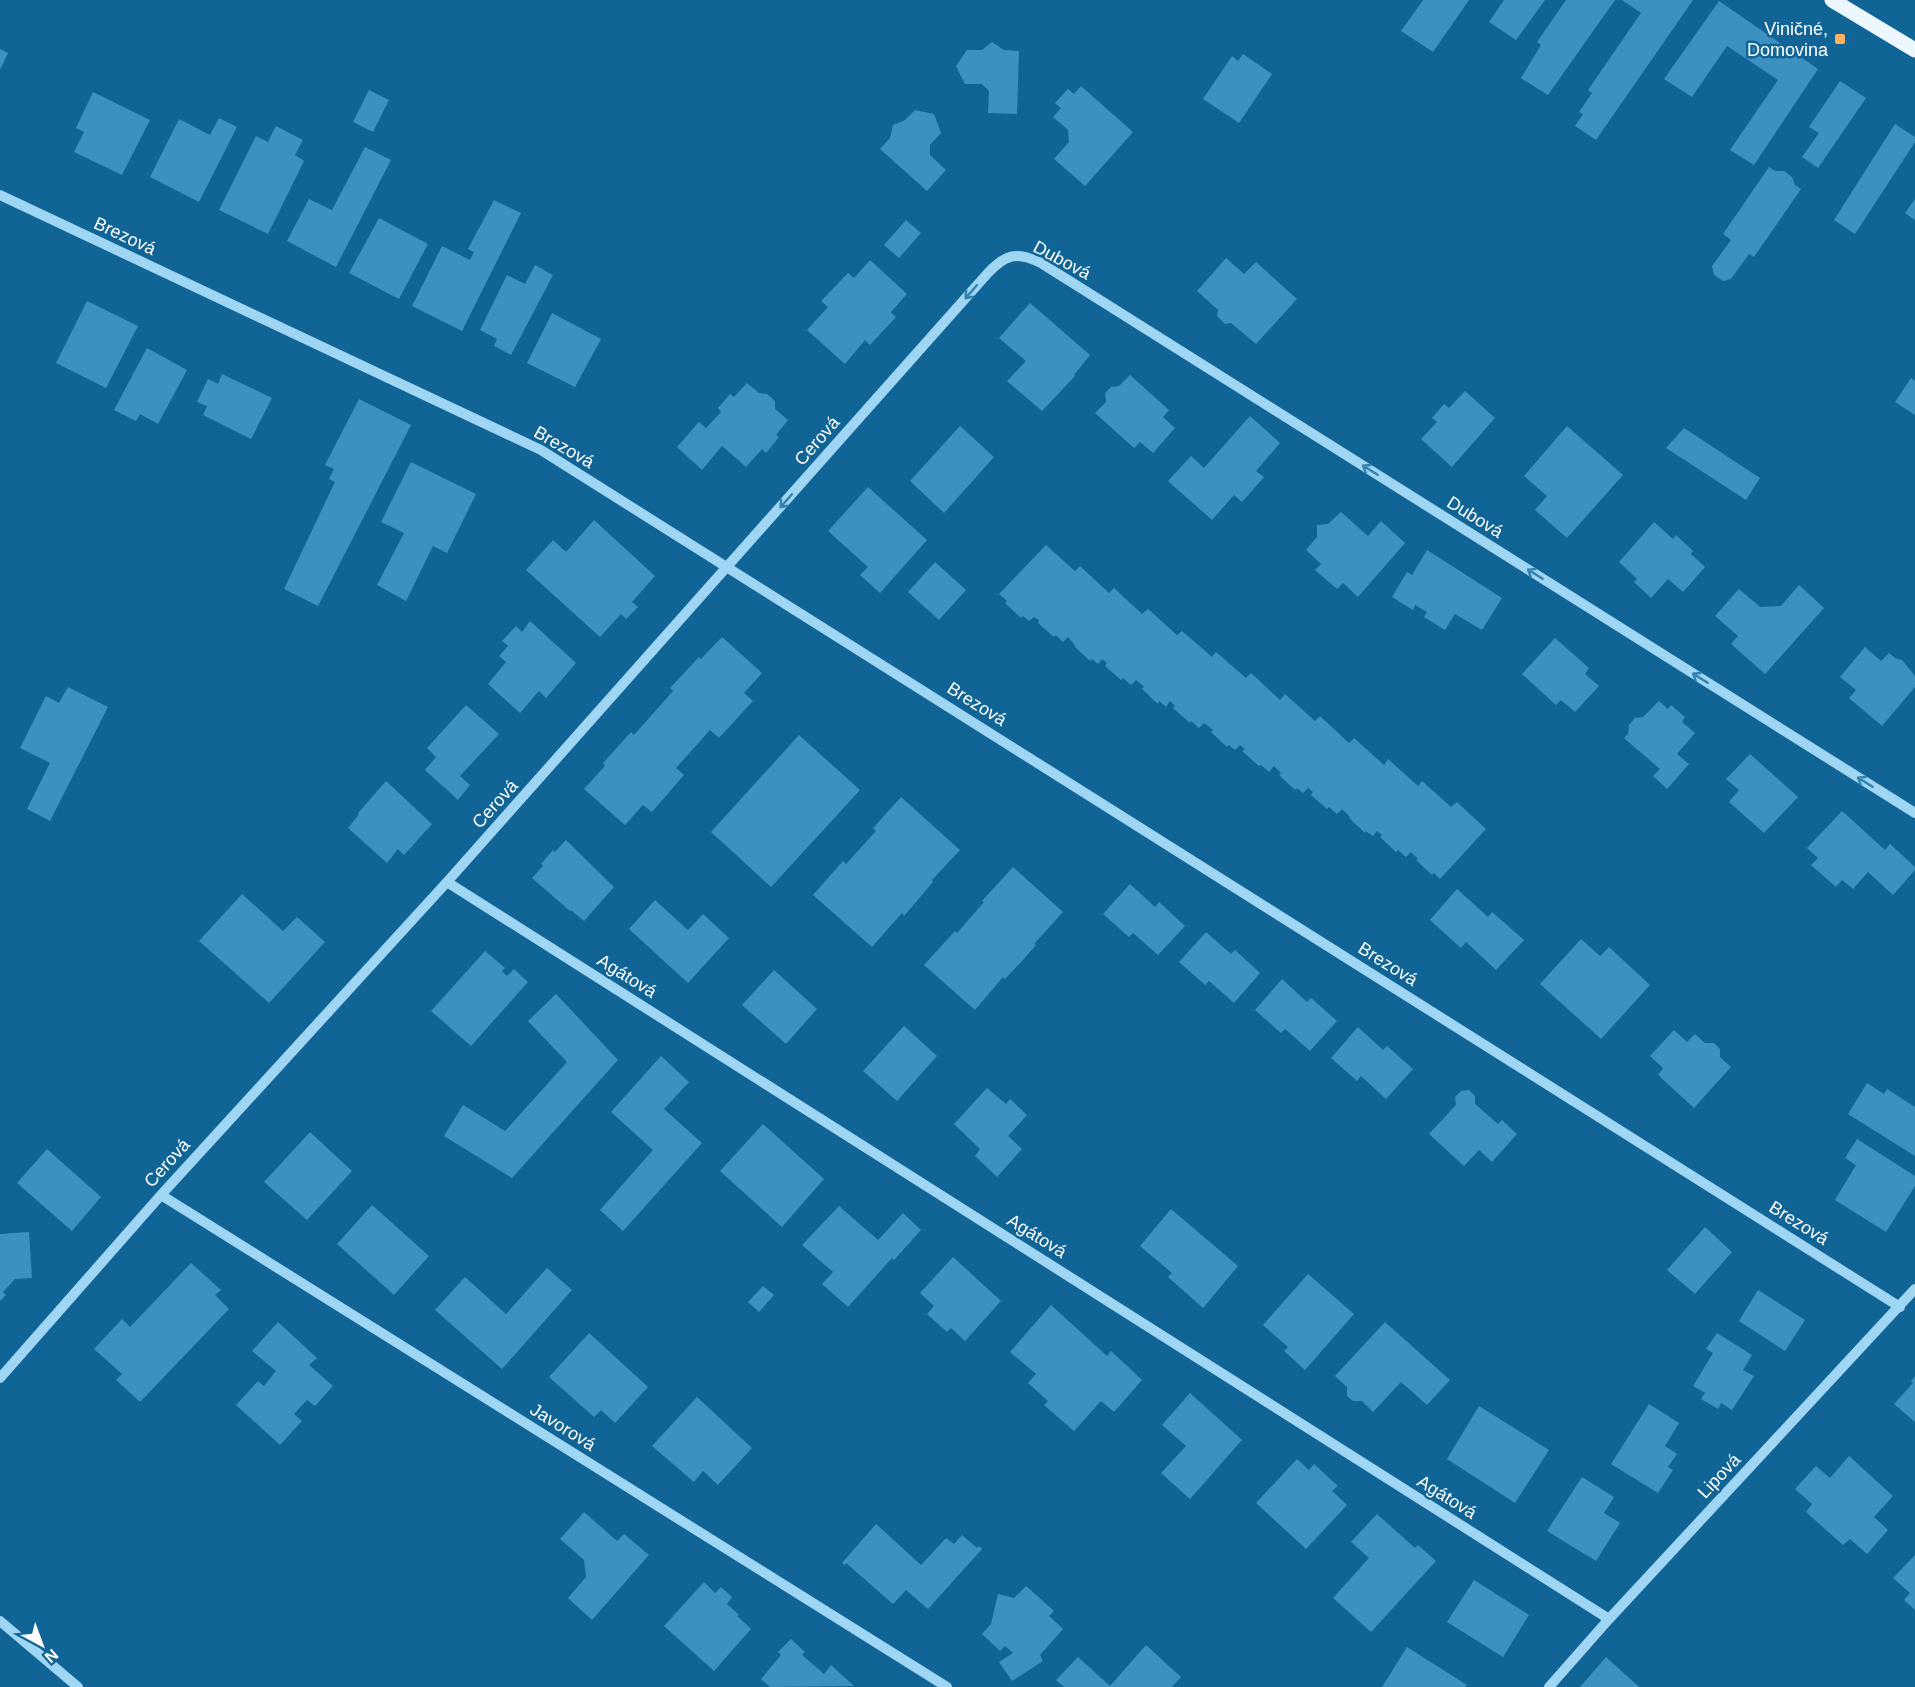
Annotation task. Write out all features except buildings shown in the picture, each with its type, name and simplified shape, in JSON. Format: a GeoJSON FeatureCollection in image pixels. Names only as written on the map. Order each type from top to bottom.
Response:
{"type":"FeatureCollection","features":[{"type":"Feature","properties":{"kind":"main road"},"geometry":{"type":"LineString","coordinates":[[1832,0],[1915,50]]}},
{"type":"Feature","properties":{"kind":"street","name":"Brezová"},"geometry":{"type":"LineString","coordinates":[[0,195],[541,450],[1900,1307]]}},
{"type":"Feature","properties":{"kind":"street","name":"Cerová"},"geometry":{"type":"LineString","coordinates":[[0,1378],[161,1195],[447,882],[987,274],[999,261],[1014,255]]}},
{"type":"Feature","properties":{"kind":"street","name":"Dubová"},"geometry":{"type":"LineString","coordinates":[[1014,255],[1026,256],[1041,263],[1915,813]]}},
{"type":"Feature","properties":{"kind":"street","name":"Agátová"},"geometry":{"type":"LineString","coordinates":[[447,882],[1609,1619]]}},
{"type":"Feature","properties":{"kind":"street","name":"Javorová"},"geometry":{"type":"LineString","coordinates":[[161,1195],[947,1687]]}},
{"type":"Feature","properties":{"kind":"street","name":"Lipová"},"geometry":{"type":"LineString","coordinates":[[1549,1687],[1609,1619],[1915,1289]]}},
{"type":"Feature","properties":{"kind":"street"},"geometry":{"type":"LineString","coordinates":[[0,1621],[78,1687]]}},
{"type":"Feature","properties":{"kind":"place","name":"Viničné, Domovina"},"geometry":{"type":"Point","coordinates":[1840,39]}}]}
